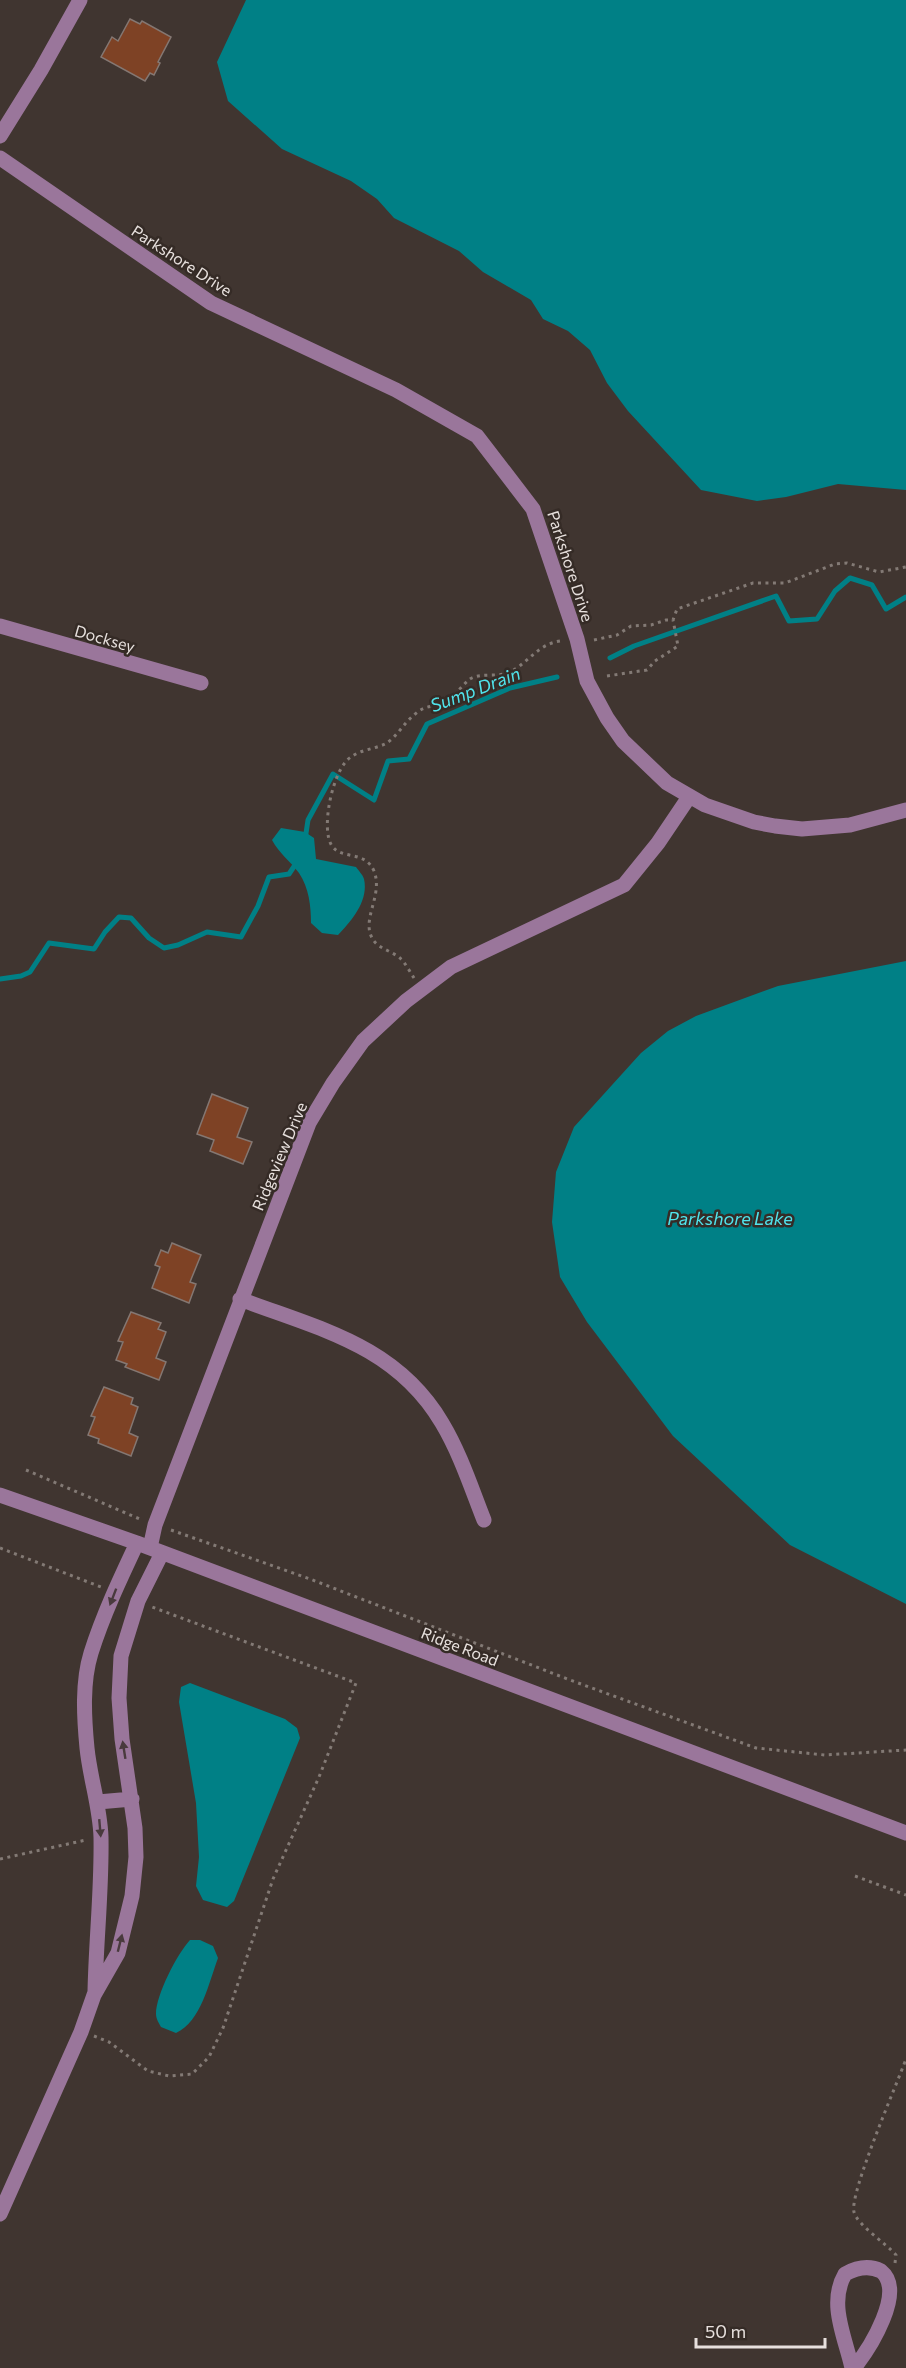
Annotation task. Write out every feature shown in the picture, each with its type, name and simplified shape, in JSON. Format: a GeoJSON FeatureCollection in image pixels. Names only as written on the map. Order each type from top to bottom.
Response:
{"type":"FeatureCollection","features":[{"type":"Feature","properties":{"kind":"street"},"geometry":{"type":"LineString","coordinates":[[0,136],[41,70],[80,0]]}},
{"type":"Feature","properties":{"kind":"street","name":"Parkshore Drive"},"geometry":{"type":"LineString","coordinates":[[0,158],[211,303],[396,390],[477,436],[533,509],[577,639],[587,681],[607,718],[623,741],[667,783],[689,797],[721,812],[754,822],[802,829],[850,825],[906,810]]}},
{"type":"Feature","properties":{"kind":"street","name":"Docksey"},"geometry":{"type":"LineString","coordinates":[[0,627],[201,684]]}},
{"type":"Feature","properties":{"kind":"street","name":"Ridgeview Drive"},"geometry":{"type":"LineString","coordinates":[[150,1548],[155,1525],[309,1123],[333,1083],[363,1041],[406,1001],[451,967],[624,885],[658,843],[689,797]]}},
{"type":"Feature","properties":{"kind":"street"},"geometry":{"type":"LineString","coordinates":[[240,1299],[348,1340],[374,1353],[415,1385],[442,1422],[454,1445],[484,1520]]}},
{"type":"Feature","properties":{"kind":"street","name":"Ridge Road"},"geometry":{"type":"LineString","coordinates":[[0,1495],[150,1548],[906,1833]]}},
{"type":"Feature","properties":{"kind":"street"},"geometry":{"type":"LineString","coordinates":[[94,1995],[101,1835],[98,1802],[93,1789],[87,1748],[84,1703],[91,1654],[115,1592],[150,1548]]}},
{"type":"Feature","properties":{"kind":"street"},"geometry":{"type":"LineString","coordinates":[[0,2214],[81,2032],[94,1995],[118,1953],[132,1896],[136,1857],[132,1799],[122,1739],[119,1698],[121,1656],[138,1602],[150,1548]]}},
{"type":"Feature","properties":{"kind":"street"},"geometry":{"type":"LineString","coordinates":[[98,1802],[132,1799]]}},
{"type":"Feature","properties":{"kind":"street"},"geometry":{"type":"LineString","coordinates":[[867,2267],[880,2271],[890,2278],[894,2290],[893,2304],[872,2345],[853,2368],[837,2308],[837,2295],[840,2282],[845,2274],[854,2269],[867,2267]]}},
{"type":"Feature","properties":{"kind":"path"},"geometry":{"type":"LineString","coordinates":[[607,676],[647,670],[678,646],[673,621],[677,609],[711,596],[753,583],[785,583],[835,564],[847,563],[879,572],[906,567]]}},
{"type":"Feature","properties":{"kind":"path"},"geometry":{"type":"LineString","coordinates":[[422,989],[402,959],[375,942],[370,930],[369,917],[378,888],[374,870],[361,857],[339,852],[332,846],[329,837],[330,800],[340,768],[350,757],[386,743],[415,714],[429,705],[443,704],[472,678],[500,675],[511,671],[552,642],[593,640],[617,635],[631,626],[651,626],[673,621]]}},
{"type":"Feature","properties":{"kind":"path"},"geometry":{"type":"LineString","coordinates":[[26,1470],[155,1525],[310,1579],[570,1680],[756,1748],[825,1755],[906,1750]]}},
{"type":"Feature","properties":{"kind":"path"},"geometry":{"type":"LineString","coordinates":[[0,1548],[115,1592]]}},
{"type":"Feature","properties":{"kind":"path"},"geometry":{"type":"LineString","coordinates":[[81,2032],[110,2042],[148,2071],[169,2076],[192,2074],[209,2057],[223,2028],[273,1879],[319,1777],[356,1683],[138,1602]]}},
{"type":"Feature","properties":{"kind":"path"},"geometry":{"type":"LineString","coordinates":[[0,1859],[101,1835]]}},
{"type":"Feature","properties":{"kind":"path"},"geometry":{"type":"LineString","coordinates":[[855,1876],[906,1895]]}},
{"type":"Feature","properties":{"kind":"path"},"geometry":{"type":"LineString","coordinates":[[890,2278],[895,2270],[896,2255],[885,2242],[861,2223],[854,2211],[857,2187],[906,2059]]}},
{"type":"Feature","properties":{"kind":"water"},"geometry":{"type":"Polygon","coordinates":[[[246,0],[906,0],[906,490],[838,484],[786,497],[757,501],[701,490],[628,411],[607,383],[590,350],[568,331],[543,319],[531,300],[483,272],[459,251],[394,218],[377,199],[351,181],[282,149],[228,101],[217,62],[246,0]]]}},
{"type":"Feature","properties":{"kind":"water"},"geometry":{"type":"Polygon","coordinates":[[[281,828],[305,832],[314,838],[316,859],[356,867],[363,876],[365,887],[361,903],[338,935],[322,933],[311,923],[309,897],[305,885],[299,873],[272,840],[281,828]]]}},
{"type":"Feature","properties":{"kind":"water","name":"Parkshore Lake"},"geometry":{"type":"Polygon","coordinates":[[[906,961],[906,1604],[790,1545],[673,1436],[587,1322],[560,1277],[552,1222],[556,1172],[574,1127],[641,1053],[668,1031],[696,1016],[778,986],[906,961]]]}},
{"type":"Feature","properties":{"kind":"water"},"geometry":{"type":"Polygon","coordinates":[[[190,1683],[285,1719],[297,1728],[300,1738],[234,1901],[227,1907],[203,1900],[196,1886],[199,1857],[196,1803],[179,1702],[181,1687],[190,1683]]]}},
{"type":"Feature","properties":{"kind":"water"},"geometry":{"type":"Polygon","coordinates":[[[190,1940],[200,1940],[213,1946],[218,1958],[198,2011],[185,2028],[176,2033],[161,2027],[156,2016],[157,2006],[168,1975],[190,1940]]]}},
{"type":"Feature","properties":{"kind":"building"},"geometry":{"type":"Polygon","coordinates":[[[130,19],[140,24],[142,21],[171,37],[154,75],[150,73],[145,81],[101,57],[112,37],[118,41],[130,19]]]}},
{"type":"Feature","properties":{"kind":"building"},"geometry":{"type":"Polygon","coordinates":[[[212,1094],[248,1108],[237,1137],[252,1142],[243,1164],[210,1151],[214,1140],[197,1134],[212,1094]]]}},
{"type":"Feature","properties":{"kind":"building"},"geometry":{"type":"Polygon","coordinates":[[[172,1243],[201,1255],[190,1282],[196,1284],[189,1303],[152,1288],[160,1267],[155,1265],[161,1250],[168,1253],[172,1243]]]}},
{"type":"Feature","properties":{"kind":"building"},"geometry":{"type":"Polygon","coordinates":[[[131,1312],[161,1323],[158,1329],[166,1332],[156,1358],[166,1362],[159,1380],[125,1367],[127,1364],[116,1360],[123,1342],[118,1341],[131,1312]]]}},
{"type":"Feature","properties":{"kind":"building"},"geometry":{"type":"Polygon","coordinates":[[[104,1387],[133,1398],[131,1404],[138,1407],[129,1433],[138,1437],[131,1456],[98,1443],[99,1439],[88,1435],[95,1417],[91,1416],[104,1387]]]}},
{"type":"Feature","properties":{"kind":"waterway","name":"Sump Drain"},"geometry":{"type":"LineString","coordinates":[[610,658],[634,646],[776,596],[789,621],[817,619],[835,591],[850,578],[872,585],[886,609],[906,597]]}},
{"type":"Feature","properties":{"kind":"waterway","name":"Sump Drain"},"geometry":{"type":"LineString","coordinates":[[305,840],[308,820],[333,774],[374,800],[388,761],[409,759],[427,724],[510,688],[557,677]]}},
{"type":"Feature","properties":{"kind":"waterway","name":"Sump Drain"},"geometry":{"type":"LineString","coordinates":[[0,979],[21,976],[30,972],[49,943],[94,949],[119,917],[131,918],[149,938],[164,948],[178,945],[207,932],[241,937],[258,906],[269,877],[289,874],[297,862]]}}]}
